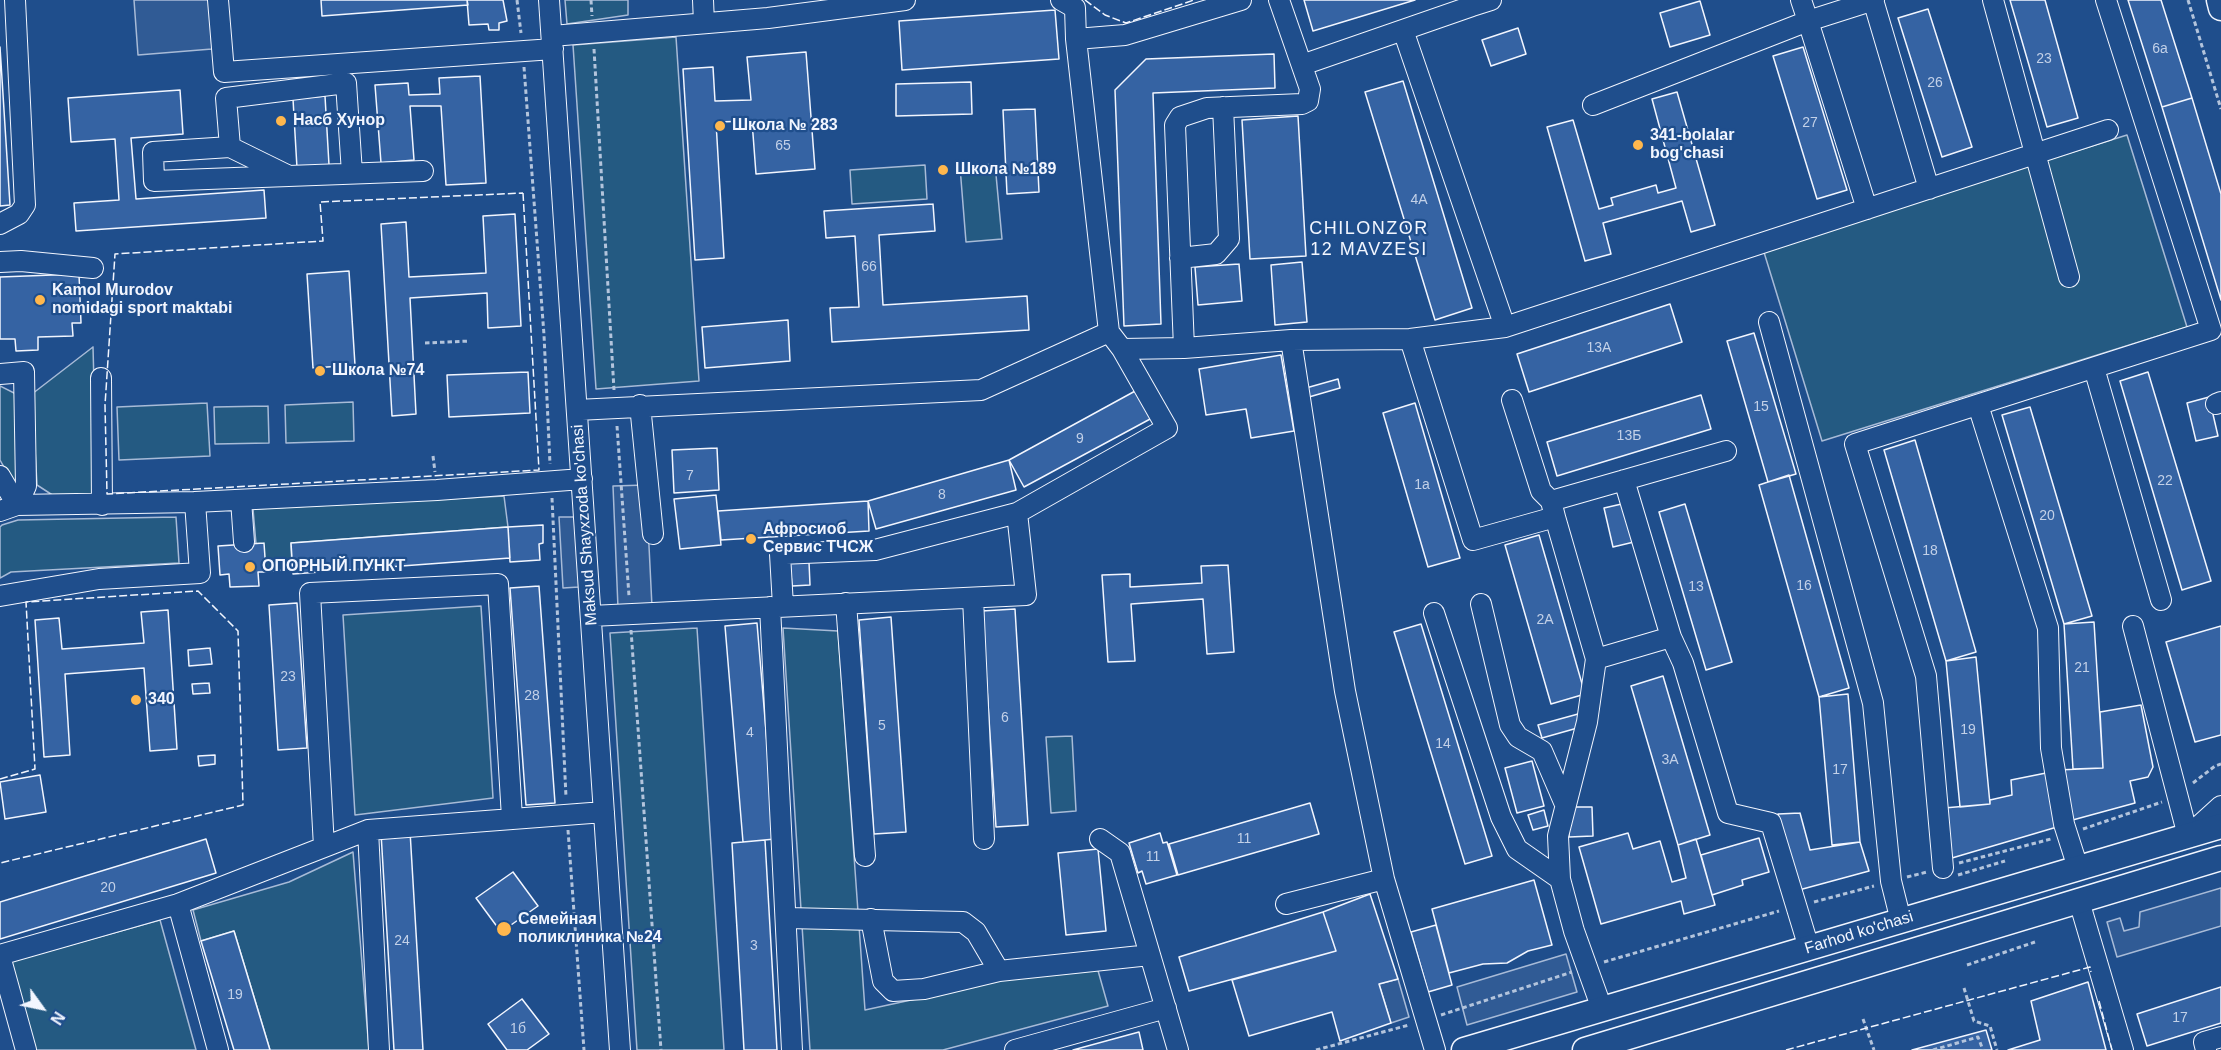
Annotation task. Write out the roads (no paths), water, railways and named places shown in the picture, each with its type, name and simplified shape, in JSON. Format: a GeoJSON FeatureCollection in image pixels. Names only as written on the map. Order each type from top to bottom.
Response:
{"type":"FeatureCollection","features":[{"type":"Feature","properties":{"kind":"main road"},"geometry":{"type":"LineString","coordinates":[[2219,0],[2221,8]]}},
{"type":"Feature","properties":{"kind":"main road","name":"Farhod ko'chasi"},"geometry":{"type":"LineString","coordinates":[[1464,1050],[1498,1045],[1602,1009],[2221,826]]}},
{"type":"Feature","properties":{"kind":"main road","name":"Farhod ko'chasi"},"geometry":{"type":"LineString","coordinates":[[1585,1050],[2221,858]]}},
{"type":"Feature","properties":{"kind":"street"},"geometry":{"type":"LineString","coordinates":[[0,224],[11,220],[25,205],[15,0]]}},
{"type":"Feature","properties":{"kind":"street"},"geometry":{"type":"LineString","coordinates":[[218,0],[230,147]]}},
{"type":"Feature","properties":{"kind":"street","name":"Maksud Shayxzoda ko'chasi"},"geometry":{"type":"LineString","coordinates":[[549,0],[620,1050]]}},
{"type":"Feature","properties":{"kind":"street"},"geometry":{"type":"LineString","coordinates":[[703,0],[704,23]]}},
{"type":"Feature","properties":{"kind":"street"},"geometry":{"type":"LineString","coordinates":[[224,72],[523,51],[593,33],[704,23],[768,9],[894,0]]}},
{"type":"Feature","properties":{"kind":"street"},"geometry":{"type":"LineString","coordinates":[[792,1050],[777,606],[780,554],[875,550],[1017,513],[1167,428],[1122,349],[1109,332],[1076,39],[1075,8],[1061,0]]}},
{"type":"Feature","properties":{"kind":"street"},"geometry":{"type":"LineString","coordinates":[[1076,39],[1125,35],[1241,0]]}},
{"type":"Feature","properties":{"kind":"street"},"geometry":{"type":"LineString","coordinates":[[1184,348],[1174,125],[1180,117],[1207,108],[1302,104],[1308,101],[1310,89],[1279,0]]}},
{"type":"Feature","properties":{"kind":"street"},"geometry":{"type":"LineString","coordinates":[[1302,65],[1403,30],[1471,3],[1491,0]]}},
{"type":"Feature","properties":{"kind":"street"},"geometry":{"type":"LineString","coordinates":[[1801,0],[1866,209]]}},
{"type":"Feature","properties":{"kind":"street"},"geometry":{"type":"LineString","coordinates":[[1993,0],[2069,277]]}},
{"type":"Feature","properties":{"kind":"street"},"geometry":{"type":"LineString","coordinates":[[1946,873],[1926,676],[1855,444],[2211,330],[2106,0]]}},
{"type":"Feature","properties":{"kind":"street"},"geometry":{"type":"LineString","coordinates":[[1593,105],[1864,1],[1929,189]]}},
{"type":"Feature","properties":{"kind":"street"},"geometry":{"type":"LineString","coordinates":[[1403,30],[1505,327]]}},
{"type":"Feature","properties":{"kind":"street"},"geometry":{"type":"LineString","coordinates":[[226,98],[346,83],[352,173]]}},
{"type":"Feature","properties":{"kind":"street"},"geometry":{"type":"LineString","coordinates":[[1180,258],[1216,254],[1229,240],[1223,107]]}},
{"type":"Feature","properties":{"kind":"street"},"geometry":{"type":"LineString","coordinates":[[1122,349],[1184,348],[1291,339],[1410,339],[1505,327],[2108,130]]}},
{"type":"Feature","properties":{"kind":"street"},"geometry":{"type":"LineString","coordinates":[[287,175],[230,147],[153,152],[154,181],[423,171]]}},
{"type":"Feature","properties":{"kind":"street"},"geometry":{"type":"LineString","coordinates":[[0,262],[21,261],[93,268]]}},
{"type":"Feature","properties":{"kind":"street"},"geometry":{"type":"LineString","coordinates":[[1769,322],[1873,703],[1891,881],[1902,921]]}},
{"type":"Feature","properties":{"kind":"street"},"geometry":{"type":"LineString","coordinates":[[577,410],[640,405],[981,390],[1109,332]]}},
{"type":"Feature","properties":{"kind":"street"},"geometry":{"type":"LineString","coordinates":[[1291,339],[1345,691],[1384,879],[1435,1050]]}},
{"type":"Feature","properties":{"kind":"street"},"geometry":{"type":"LineString","coordinates":[[1410,339],[1473,540],[1624,480],[1726,451]]}},
{"type":"Feature","properties":{"kind":"street"},"geometry":{"type":"LineString","coordinates":[[2094,368],[2161,600]]}},
{"type":"Feature","properties":{"kind":"street"},"geometry":{"type":"LineString","coordinates":[[0,374],[24,372],[26,486],[9,508]]}},
{"type":"Feature","properties":{"kind":"street"},"geometry":{"type":"LineString","coordinates":[[101,378],[102,505]]}},
{"type":"Feature","properties":{"kind":"street"},"geometry":{"type":"LineString","coordinates":[[1512,400],[1541,491],[1553,509],[1596,659],[1587,722],[1564,802],[1558,836],[1560,879],[1602,1009]]}},
{"type":"Feature","properties":{"kind":"street"},"geometry":{"type":"LineString","coordinates":[[640,405],[653,534]]}},
{"type":"Feature","properties":{"kind":"street"},"geometry":{"type":"LineString","coordinates":[[1978,405],[2048,628],[2051,748],[2068,835],[2078,868]]}},
{"type":"Feature","properties":{"kind":"street"},"geometry":{"type":"LineString","coordinates":[[0,476],[9,508]]}},
{"type":"Feature","properties":{"kind":"street"},"geometry":{"type":"LineString","coordinates":[[9,508],[241,500],[582,479]]}},
{"type":"Feature","properties":{"kind":"street"},"geometry":{"type":"LineString","coordinates":[[1624,480],[1671,637],[1683,663],[1728,813],[1771,823],[1809,948]]}},
{"type":"Feature","properties":{"kind":"street"},"geometry":{"type":"LineString","coordinates":[[26,486],[56,506]]}},
{"type":"Feature","properties":{"kind":"street"},"geometry":{"type":"LineString","coordinates":[[241,500],[244,542]]}},
{"type":"Feature","properties":{"kind":"street"},"geometry":{"type":"LineString","coordinates":[[0,597],[99,579],[200,573],[195,502]]}},
{"type":"Feature","properties":{"kind":"street"},"geometry":{"type":"LineString","coordinates":[[591,616],[1026,596],[1017,513]]}},
{"type":"Feature","properties":{"kind":"street"},"geometry":{"type":"LineString","coordinates":[[324,847],[310,593],[498,584],[512,818]]}},
{"type":"Feature","properties":{"kind":"street"},"geometry":{"type":"LineString","coordinates":[[973,598],[984,839]]}},
{"type":"Feature","properties":{"kind":"street"},"geometry":{"type":"LineString","coordinates":[[846,603],[865,856]]}},
{"type":"Feature","properties":{"kind":"street"},"geometry":{"type":"LineString","coordinates":[[1480,604],[1510,725],[1518,737],[1542,751],[1564,802]]}},
{"type":"Feature","properties":{"kind":"street"},"geometry":{"type":"LineString","coordinates":[[1434,614],[1501,817],[1517,849],[1560,879]]}},
{"type":"Feature","properties":{"kind":"street"},"geometry":{"type":"LineString","coordinates":[[2133,626],[2188,836],[2221,806]]}},
{"type":"Feature","properties":{"kind":"street"},"geometry":{"type":"LineString","coordinates":[[1596,659],[1671,637]]}},
{"type":"Feature","properties":{"kind":"street"},"geometry":{"type":"LineString","coordinates":[[26,1050],[0,955],[178,904],[368,830],[604,812]]}},
{"type":"Feature","properties":{"kind":"street"},"geometry":{"type":"LineString","coordinates":[[368,830],[379,1050]]}},
{"type":"Feature","properties":{"kind":"street"},"geometry":{"type":"LineString","coordinates":[[1100,839],[1120,853],[1178,1050]]}},
{"type":"Feature","properties":{"kind":"street"},"geometry":{"type":"LineString","coordinates":[[1286,904],[1384,879]]}},
{"type":"Feature","properties":{"kind":"street"},"geometry":{"type":"LineString","coordinates":[[2079,901],[2122,1050]]}},
{"type":"Feature","properties":{"kind":"street"},"geometry":{"type":"LineString","coordinates":[[178,904],[218,1050]]}},
{"type":"Feature","properties":{"kind":"street"},"geometry":{"type":"LineString","coordinates":[[787,918],[963,922],[976,932],[999,971]]}},
{"type":"Feature","properties":{"kind":"street"},"geometry":{"type":"LineString","coordinates":[[871,919],[883,981],[893,991],[924,989],[999,971],[1150,955]]}},
{"type":"Feature","properties":{"kind":"street"},"geometry":{"type":"LineString","coordinates":[[1015,1050],[1166,1008]]}},
{"type":"Feature","properties":{"kind":"street"},"geometry":{"type":"LineString","coordinates":[[2206,1050],[2204,1042],[2221,1036]]}},
{"type":"Feature","properties":{"kind":"place","name":"Насб Хунор"},"geometry":{"type":"Point","coordinates":[281,121]}},
{"type":"Feature","properties":{"kind":"place","name":"Школа № 283"},"geometry":{"type":"Point","coordinates":[720,126]}},
{"type":"Feature","properties":{"kind":"place","name":"341-bolalar bog'chasi"},"geometry":{"type":"Point","coordinates":[1638,145]}},
{"type":"Feature","properties":{"kind":"place","name":"Школа №189"},"geometry":{"type":"Point","coordinates":[943,170]}},
{"type":"Feature","properties":{"kind":"place","name":"Kamol Murodov nomidagi sport maktabi"},"geometry":{"type":"Point","coordinates":[40,300]}},
{"type":"Feature","properties":{"kind":"place","name":"Школа №74"},"geometry":{"type":"Point","coordinates":[320,371]}},
{"type":"Feature","properties":{"kind":"place","name":"Афросиоб Сервис ТЧСЖ"},"geometry":{"type":"Point","coordinates":[751,539]}},
{"type":"Feature","properties":{"kind":"place","name":"ОПОРНЫЙ ПУНКТ"},"geometry":{"type":"Point","coordinates":[250,567]}},
{"type":"Feature","properties":{"kind":"place","name":"340"},"geometry":{"type":"Point","coordinates":[136,700]}},
{"type":"Feature","properties":{"kind":"place","name":"Семейная поликлиника №24"},"geometry":{"type":"Point","coordinates":[504,929]}},
{"type":"Feature","properties":{"kind":"district","name":"CHILONZOR 12 MAVZESI"},"geometry":{"type":"Point","coordinates":[1369,239]}}]}
